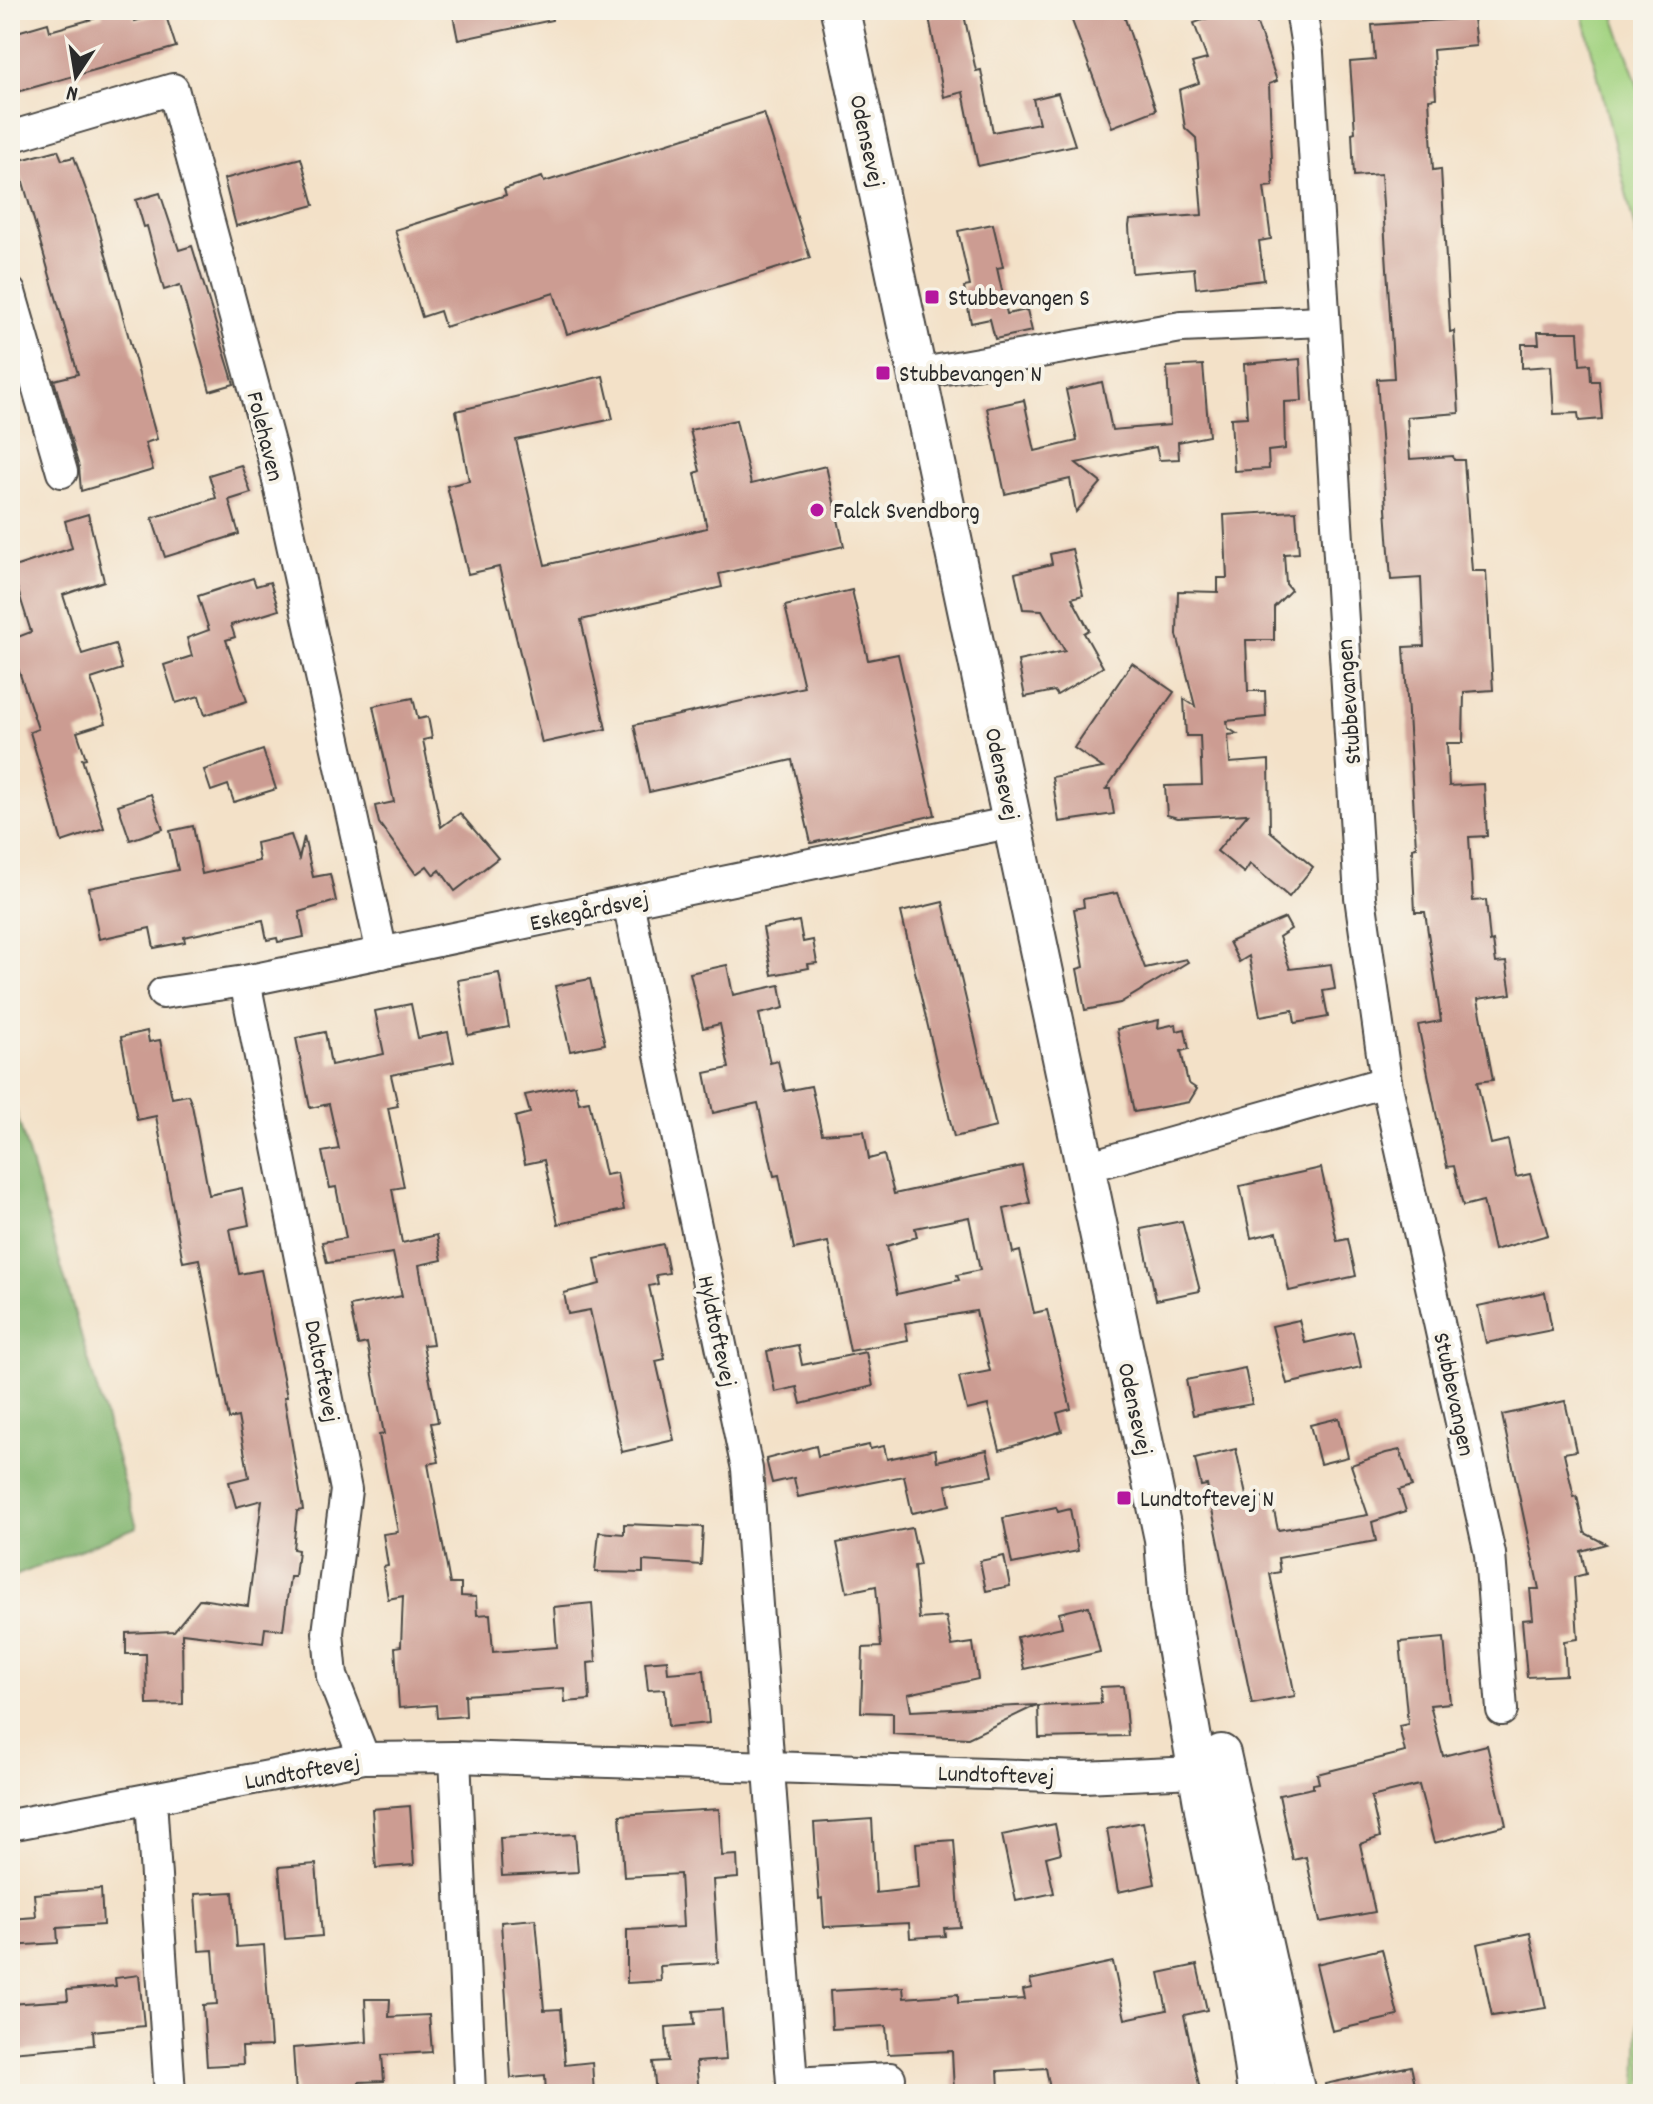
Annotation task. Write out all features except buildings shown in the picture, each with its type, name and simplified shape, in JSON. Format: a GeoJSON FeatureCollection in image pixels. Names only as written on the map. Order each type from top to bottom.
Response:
{"type":"FeatureCollection","features":[{"type":"Feature","properties":{"kind":"street","name":"Odensevej"},"geometry":{"type":"LineString","coordinates":[[840,10],[1164,1539],[1169,1606],[1296,2094]]}},
{"type":"Feature","properties":{"kind":"street","name":"Stubbevangen"},"geometry":{"type":"LineString","coordinates":[[1301,10],[1308,53],[1360,897],[1386,1082],[1490,1554],[1502,1710]]}},
{"type":"Feature","properties":{"kind":"street","name":"Folehaven"},"geometry":{"type":"LineString","coordinates":[[10,137],[173,89],[273,458],[382,953]]}},
{"type":"Feature","properties":{"kind":"street"},"geometry":{"type":"LineString","coordinates":[[10,292],[62,472]]}},
{"type":"Feature","properties":{"kind":"street"},"geometry":{"type":"LineString","coordinates":[[917,374],[1181,327],[1323,321]]}},
{"type":"Feature","properties":{"kind":"street","name":"Eskegårdsvej"},"geometry":{"type":"LineString","coordinates":[[163,993],[245,981],[1013,822]]}},
{"type":"Feature","properties":{"kind":"street","name":"Hyldtoftevej"},"geometry":{"type":"LineString","coordinates":[[628,902],[747,1469],[768,1766]]}},
{"type":"Feature","properties":{"kind":"street","name":"Daltoftevej"},"geometry":{"type":"LineString","coordinates":[[245,981],[346,1490],[328,1633],[332,1676],[364,1758]]}},
{"type":"Feature","properties":{"kind":"street"},"geometry":{"type":"LineString","coordinates":[[1083,1168],[1386,1082]]}},
{"type":"Feature","properties":{"kind":"street"},"geometry":{"type":"LineString","coordinates":[[455,1757],[470,2094]]}},
{"type":"Feature","properties":{"kind":"street","name":"Lundtoftevej"},"geometry":{"type":"LineString","coordinates":[[10,1825],[364,1758],[455,1757],[1083,1777],[1212,1772]]}},
{"type":"Feature","properties":{"kind":"street"},"geometry":{"type":"LineString","coordinates":[[768,1766],[792,2083],[890,2078]]}},
{"type":"Feature","properties":{"kind":"street","name":"Odensevej"},"geometry":{"type":"LineString","coordinates":[[1212,1772],[1208,1832],[1231,1935],[1257,2094]]}},
{"type":"Feature","properties":{"kind":"street"},"geometry":{"type":"LineString","coordinates":[[151,1799],[170,2094]]}},
{"type":"Feature","properties":{"kind":"street","name":"Odensevej"},"geometry":{"type":"LineString","coordinates":[[1231,1935],[1252,1979],[1274,2094]]}},
{"type":"Feature","properties":{"kind":"green space"},"geometry":{"type":"Polygon","coordinates":[[[1582,10],[1612,10],[1643,101],[1643,263],[1582,10]]]}},
{"type":"Feature","properties":{"kind":"green space"},"geometry":{"type":"Polygon","coordinates":[[[10,1091],[137,1527],[10,1578],[10,1091]]]}},
{"type":"Feature","properties":{"kind":"green space"},"geometry":{"type":"Polygon","coordinates":[[[1643,1853],[1643,2094],[1637,2094],[1643,1853]]]}},
{"type":"Feature","properties":{"kind":"place","name":"Stubbevangen S"},"geometry":{"type":"Point","coordinates":[932,297]}},
{"type":"Feature","properties":{"kind":"place","name":"Stubbevangen N"},"geometry":{"type":"Point","coordinates":[883,373]}},
{"type":"Feature","properties":{"kind":"place","name":"Falck Svendborg"},"geometry":{"type":"Point","coordinates":[817,510]}},
{"type":"Feature","properties":{"kind":"place","name":"Lundtoftevej N"},"geometry":{"type":"Point","coordinates":[1124,1498]}}]}
